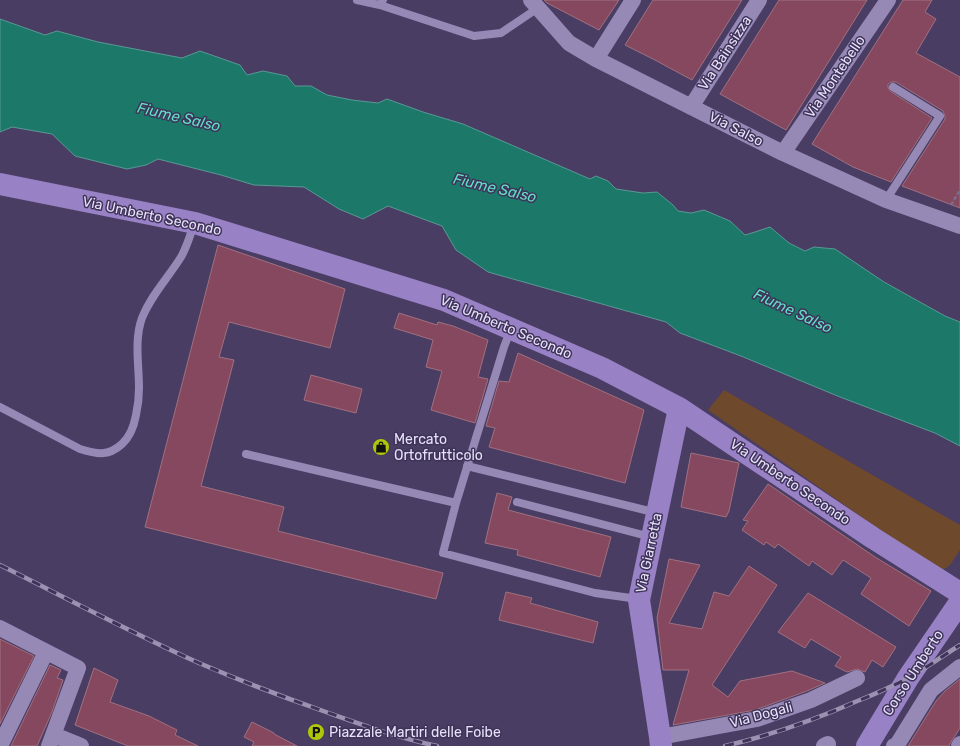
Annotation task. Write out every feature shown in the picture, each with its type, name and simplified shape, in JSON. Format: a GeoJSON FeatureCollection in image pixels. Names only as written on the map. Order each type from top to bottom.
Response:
{"type":"FeatureCollection","features":[{"type":"Feature","properties":{"kind":"main road","name":"Via Umberto Secondo"},"geometry":{"type":"LineString","coordinates":[[0,184],[195,223],[444,300],[602,368],[678,408],[873,538],[960,593]]}},
{"type":"Feature","properties":{"kind":"main road","name":"Via Giarretta"},"geometry":{"type":"LineString","coordinates":[[660,742],[639,600],[678,408]]}},
{"type":"Feature","properties":{"kind":"main road","name":"Corso Umberto"},"geometry":{"type":"LineString","coordinates":[[867,746],[908,678],[960,602]]}},
{"type":"Feature","properties":{"kind":"street"},"geometry":{"type":"LineString","coordinates":[[596,59],[633,0]]}},
{"type":"Feature","properties":{"kind":"street","name":"Via Bainsizza"},"geometry":{"type":"LineString","coordinates":[[691,107],[759,0]]}},
{"type":"Feature","properties":{"kind":"street","name":"Via Montebello"},"geometry":{"type":"LineString","coordinates":[[783,153],[888,0]]}},
{"type":"Feature","properties":{"kind":"street","name":"Via Salso"},"geometry":{"type":"LineString","coordinates":[[535,4],[569,43],[596,59],[783,153],[886,200],[960,226]]}},
{"type":"Feature","properties":{"kind":"street"},"geometry":{"type":"LineString","coordinates":[[0,628],[78,668],[51,740],[81,746]]}},
{"type":"Feature","properties":{"kind":"street"},"geometry":{"type":"LineString","coordinates":[[0,746],[46,652]]}},
{"type":"Feature","properties":{"kind":"street"},"geometry":{"type":"LineString","coordinates":[[894,746],[897,745],[930,690],[960,667]]}},
{"type":"Feature","properties":{"kind":"street","name":"Via Dogali"},"geometry":{"type":"LineString","coordinates":[[660,742],[757,719],[811,700],[857,678]]}},
{"type":"Feature","properties":{"kind":"lane"},"geometry":{"type":"LineString","coordinates":[[357,0],[382,2],[474,36],[501,33],[535,4]]}},
{"type":"Feature","properties":{"kind":"lane"},"geometry":{"type":"LineString","coordinates":[[886,200],[940,116],[893,87]]}},
{"type":"Feature","properties":{"kind":"lane"},"geometry":{"type":"LineString","coordinates":[[0,407],[80,449],[90,452],[100,454],[110,451],[125,441],[131,433],[138,406],[139,388],[137,350],[141,320],[154,295],[182,256],[195,223]]}},
{"type":"Feature","properties":{"kind":"lane"},"geometry":{"type":"LineString","coordinates":[[511,329],[467,466],[443,553],[595,594],[639,600]]}},
{"type":"Feature","properties":{"kind":"lane"},"geometry":{"type":"LineString","coordinates":[[246,454],[456,503]]}},
{"type":"Feature","properties":{"kind":"lane"},"geometry":{"type":"LineString","coordinates":[[467,466],[657,513]]}},
{"type":"Feature","properties":{"kind":"lane"},"geometry":{"type":"LineString","coordinates":[[517,502],[652,538]]}},
{"type":"Feature","properties":{"kind":"shaded area"},"geometry":{"type":"Polygon","coordinates":[[[724,390],[960,525],[960,550],[950,565],[941,570],[935,568],[708,410],[724,390]]]}},
{"type":"Feature","properties":{"kind":"water","name":"Fiume Salso"},"geometry":{"type":"Polygon","coordinates":[[[0,19],[45,35],[57,31],[98,42],[182,58],[200,51],[240,65],[247,75],[263,71],[287,76],[295,86],[311,86],[327,95],[352,100],[378,103],[387,99],[463,124],[590,179],[596,176],[608,181],[616,189],[643,193],[657,192],[678,211],[691,213],[704,210],[730,221],[745,235],[770,227],[789,243],[805,251],[814,247],[835,249],[884,282],[945,316],[960,322],[960,446],[935,433],[680,333],[666,322],[488,272],[456,250],[442,226],[388,206],[363,219],[339,209],[304,187],[254,185],[158,159],[146,165],[127,169],[75,156],[52,134],[12,127],[0,132],[0,19]]]}},
{"type":"Feature","properties":{"kind":"building"},"geometry":{"type":"Polygon","coordinates":[[[544,0],[619,0],[599,30],[544,0]]]}},
{"type":"Feature","properties":{"kind":"building"},"geometry":{"type":"Polygon","coordinates":[[[653,0],[742,0],[692,80],[625,45],[653,0]]]}},
{"type":"Feature","properties":{"kind":"building"},"geometry":{"type":"Polygon","coordinates":[[[779,0],[867,0],[786,130],[720,94],[779,0]]]}},
{"type":"Feature","properties":{"kind":"building"},"geometry":{"type":"Polygon","coordinates":[[[903,0],[932,0],[925,12],[936,19],[916,53],[960,77],[960,208],[902,186],[945,119],[945,116],[943,111],[896,82],[891,82],[888,84],[890,91],[932,118],[891,182],[853,167],[812,144],[903,0]]]}},
{"type":"Feature","properties":{"kind":"building"},"geometry":{"type":"Polygon","coordinates":[[[218,245],[345,289],[330,348],[229,322],[219,357],[234,360],[201,486],[284,507],[278,531],[443,573],[436,599],[145,527],[218,245]]]}},
{"type":"Feature","properties":{"kind":"building"},"geometry":{"type":"Polygon","coordinates":[[[399,313],[437,325],[438,322],[453,326],[488,340],[478,377],[488,379],[475,423],[431,410],[442,371],[426,367],[433,340],[394,328],[399,313]]]}},
{"type":"Feature","properties":{"kind":"building"},"geometry":{"type":"Polygon","coordinates":[[[518,353],[644,410],[625,483],[489,447],[495,428],[486,426],[499,381],[509,382],[518,353]]]}},
{"type":"Feature","properties":{"kind":"building"},"geometry":{"type":"Polygon","coordinates":[[[311,375],[362,389],[356,413],[304,400],[311,375]]]}},
{"type":"Feature","properties":{"kind":"building"},"geometry":{"type":"Polygon","coordinates":[[[691,453],[739,463],[729,511],[726,517],[681,507],[691,453]]]}},
{"type":"Feature","properties":{"kind":"building"},"geometry":{"type":"Polygon","coordinates":[[[768,484],[875,557],[931,591],[909,626],[861,594],[871,578],[843,560],[832,575],[812,561],[809,566],[778,544],[775,548],[766,542],[764,545],[742,530],[748,521],[743,520],[768,484]]]}},
{"type":"Feature","properties":{"kind":"building"},"geometry":{"type":"Polygon","coordinates":[[[497,493],[512,497],[508,510],[611,537],[600,577],[517,555],[518,550],[485,543],[497,493]]]}},
{"type":"Feature","properties":{"kind":"building"},"geometry":{"type":"Polygon","coordinates":[[[669,559],[700,565],[669,623],[702,629],[714,592],[729,596],[749,566],[777,585],[712,685],[728,697],[740,681],[792,671],[825,683],[755,710],[673,725],[689,670],[663,670],[657,618],[669,559]]]}},
{"type":"Feature","properties":{"kind":"building"},"geometry":{"type":"Polygon","coordinates":[[[506,592],[532,598],[530,603],[598,622],[593,643],[499,620],[506,592]]]}},
{"type":"Feature","properties":{"kind":"building"},"geometry":{"type":"Polygon","coordinates":[[[808,593],[896,647],[883,667],[872,660],[865,672],[857,669],[847,672],[835,666],[841,657],[811,639],[805,648],[778,632],[808,593]]]}},
{"type":"Feature","properties":{"kind":"building"},"geometry":{"type":"Polygon","coordinates":[[[0,639],[34,656],[0,724],[0,639]]]}},
{"type":"Feature","properties":{"kind":"building"},"geometry":{"type":"Polygon","coordinates":[[[50,665],[61,670],[57,678],[63,680],[52,712],[37,746],[11,746],[50,665]]]}},
{"type":"Feature","properties":{"kind":"building"},"geometry":{"type":"Polygon","coordinates":[[[94,668],[118,680],[110,702],[149,716],[177,730],[175,735],[198,746],[128,746],[75,725],[94,668]]]}},
{"type":"Feature","properties":{"kind":"building"},"geometry":{"type":"Polygon","coordinates":[[[960,679],[960,728],[949,746],[908,746],[936,701],[945,691],[960,679]]]}},
{"type":"Feature","properties":{"kind":"building"},"geometry":{"type":"Polygon","coordinates":[[[252,722],[297,746],[252,746],[254,742],[244,737],[252,722]]]}},
{"type":"Feature","properties":{"kind":"railway"},"geometry":{"type":"LineString","coordinates":[[0,565],[149,640],[215,670],[278,695],[354,722],[437,746]]}},
{"type":"Feature","properties":{"kind":"railway"},"geometry":{"type":"LineString","coordinates":[[725,746],[791,727],[875,694],[915,674],[960,645]]}},
{"type":"Feature","properties":{"kind":"place","name":"Mercato Ortofrutticolo"},"geometry":{"type":"Point","coordinates":[381,447]}},
{"type":"Feature","properties":{"kind":"place","name":"Piazzale Martiri delle Foibe"},"geometry":{"type":"Point","coordinates":[316,732]}}]}
